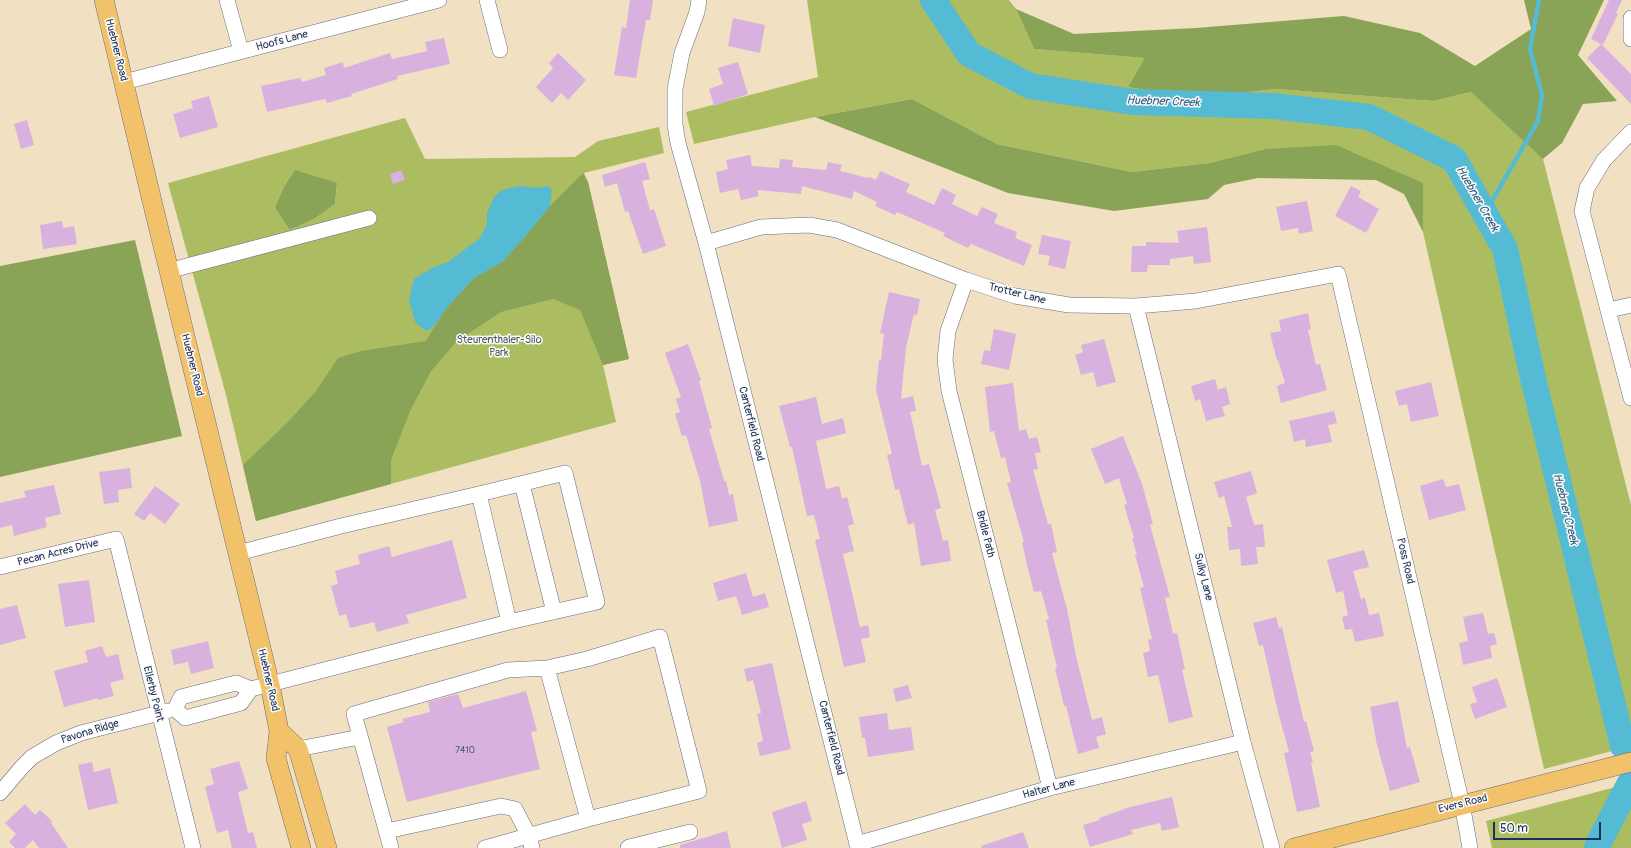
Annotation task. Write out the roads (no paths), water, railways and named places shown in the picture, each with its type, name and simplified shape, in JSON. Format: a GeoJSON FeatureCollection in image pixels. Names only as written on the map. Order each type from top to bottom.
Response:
{"type":"FeatureCollection","features":[{"type":"Feature","properties":{"kind":"main road","name":"Huebner Road"},"geometry":{"type":"LineString","coordinates":[[104,0],[168,271],[270,685],[279,731],[276,758],[301,848]]}},
{"type":"Feature","properties":{"kind":"main road"},"geometry":{"type":"LineString","coordinates":[[279,731],[298,749],[327,848]]}},
{"type":"Feature","properties":{"kind":"main road","name":"Evers Road"},"geometry":{"type":"LineString","coordinates":[[1306,846],[1462,804],[1631,762]]}},
{"type":"Feature","properties":{"kind":"street"},"geometry":{"type":"LineString","coordinates":[[227,0],[241,52]]}},
{"type":"Feature","properties":{"kind":"street","name":"Hoofs Lane"},"geometry":{"type":"LineString","coordinates":[[124,82],[439,0]]}},
{"type":"Feature","properties":{"kind":"street"},"geometry":{"type":"LineString","coordinates":[[487,0],[500,50]]}},
{"type":"Feature","properties":{"kind":"street","name":"Canterfield Road"},"geometry":{"type":"LineString","coordinates":[[699,0],[678,71],[674,107],[678,143],[706,243],[858,846]]}},
{"type":"Feature","properties":{"kind":"street"},"geometry":{"type":"LineString","coordinates":[[1631,18],[1631,39]]}},
{"type":"Feature","properties":{"kind":"street"},"geometry":{"type":"LineString","coordinates":[[1631,132],[1604,160],[1587,188],[1582,211],[1631,398]]}},
{"type":"Feature","properties":{"kind":"street"},"geometry":{"type":"LineString","coordinates":[[168,271],[368,218]]}},
{"type":"Feature","properties":{"kind":"street","name":"Trotter Lane"},"geometry":{"type":"LineString","coordinates":[[706,243],[761,227],[809,225],[837,230],[966,280],[1015,296],[1069,305],[1136,306],[1196,301],[1338,274]]}},
{"type":"Feature","properties":{"kind":"street","name":"Poss Road"},"geometry":{"type":"LineString","coordinates":[[1338,274],[1462,804],[1470,848]]}},
{"type":"Feature","properties":{"kind":"street","name":"Bridle Path"},"geometry":{"type":"LineString","coordinates":[[966,280],[948,332],[945,360],[949,391],[1050,788]]}},
{"type":"Feature","properties":{"kind":"street"},"geometry":{"type":"LineString","coordinates":[[1609,310],[1631,304]]}},
{"type":"Feature","properties":{"kind":"street","name":"Sulky Lane"},"geometry":{"type":"LineString","coordinates":[[1136,306],[1243,742],[1272,848]]}},
{"type":"Feature","properties":{"kind":"street"},"geometry":{"type":"LineString","coordinates":[[238,553],[341,526],[565,473],[598,602],[509,622],[270,685],[252,689],[236,683],[181,697],[175,709],[185,718],[241,703],[252,689]]}},
{"type":"Feature","properties":{"kind":"street"},"geometry":{"type":"LineString","coordinates":[[522,484],[554,612]]}},
{"type":"Feature","properties":{"kind":"street"},"geometry":{"type":"LineString","coordinates":[[479,494],[509,622]]}},
{"type":"Feature","properties":{"kind":"street","name":"Pecan Acres Drive"},"geometry":{"type":"LineString","coordinates":[[0,567],[116,539]]}},
{"type":"Feature","properties":{"kind":"street","name":"Ellerby Point"},"geometry":{"type":"LineString","coordinates":[[116,539],[158,713],[193,848]]}},
{"type":"Feature","properties":{"kind":"street"},"geometry":{"type":"LineString","coordinates":[[391,848],[354,714],[508,670],[547,668],[587,660],[660,637],[699,791],[588,819],[531,842],[485,848]]}},
{"type":"Feature","properties":{"kind":"street"},"geometry":{"type":"LineString","coordinates":[[547,668],[588,819]]}},
{"type":"Feature","properties":{"kind":"street","name":"Pavona Ridge"},"geometry":{"type":"LineString","coordinates":[[0,793],[32,757],[56,743],[82,733],[175,709]]}},
{"type":"Feature","properties":{"kind":"street"},"geometry":{"type":"LineString","coordinates":[[298,749],[360,737]]}},
{"type":"Feature","properties":{"kind":"street","name":"Halter Lane"},"geometry":{"type":"LineString","coordinates":[[858,846],[1050,788],[1243,742]]}},
{"type":"Feature","properties":{"kind":"street"},"geometry":{"type":"LineString","coordinates":[[387,831],[501,806],[515,809],[531,842]]}},
{"type":"Feature","properties":{"kind":"street"},"geometry":{"type":"LineString","coordinates":[[628,848],[690,832]]}},
{"type":"Feature","properties":{"kind":"water"},"geometry":{"type":"Polygon","coordinates":[[[521,186],[535,188],[547,186],[552,190],[550,206],[502,262],[474,278],[444,311],[436,324],[429,330],[425,330],[415,322],[409,300],[414,279],[432,268],[448,262],[480,238],[487,224],[487,213],[494,197],[502,190],[521,186]]]}},
{"type":"Feature","properties":{"kind":"waterway","name":"Huebner Creek"},"geometry":{"type":"LineString","coordinates":[[933,0],[969,54],[1030,86],[1133,102],[1273,106],[1369,117],[1454,159],[1505,249],[1532,374],[1623,746]]}},
{"type":"Feature","properties":{"kind":"waterway"},"geometry":{"type":"LineString","coordinates":[[1485,213],[1538,121],[1542,95],[1530,49],[1539,0]]}},
{"type":"Feature","properties":{"kind":"waterway","name":"Huebner Creek"},"geometry":{"type":"LineString","coordinates":[[1597,848],[1630,783]]}},
{"type":"Feature","properties":{"kind":"park label","name":"Steurenthaler-Silo Park"},"geometry":{"type":"Point","coordinates":[499,346]}}]}
